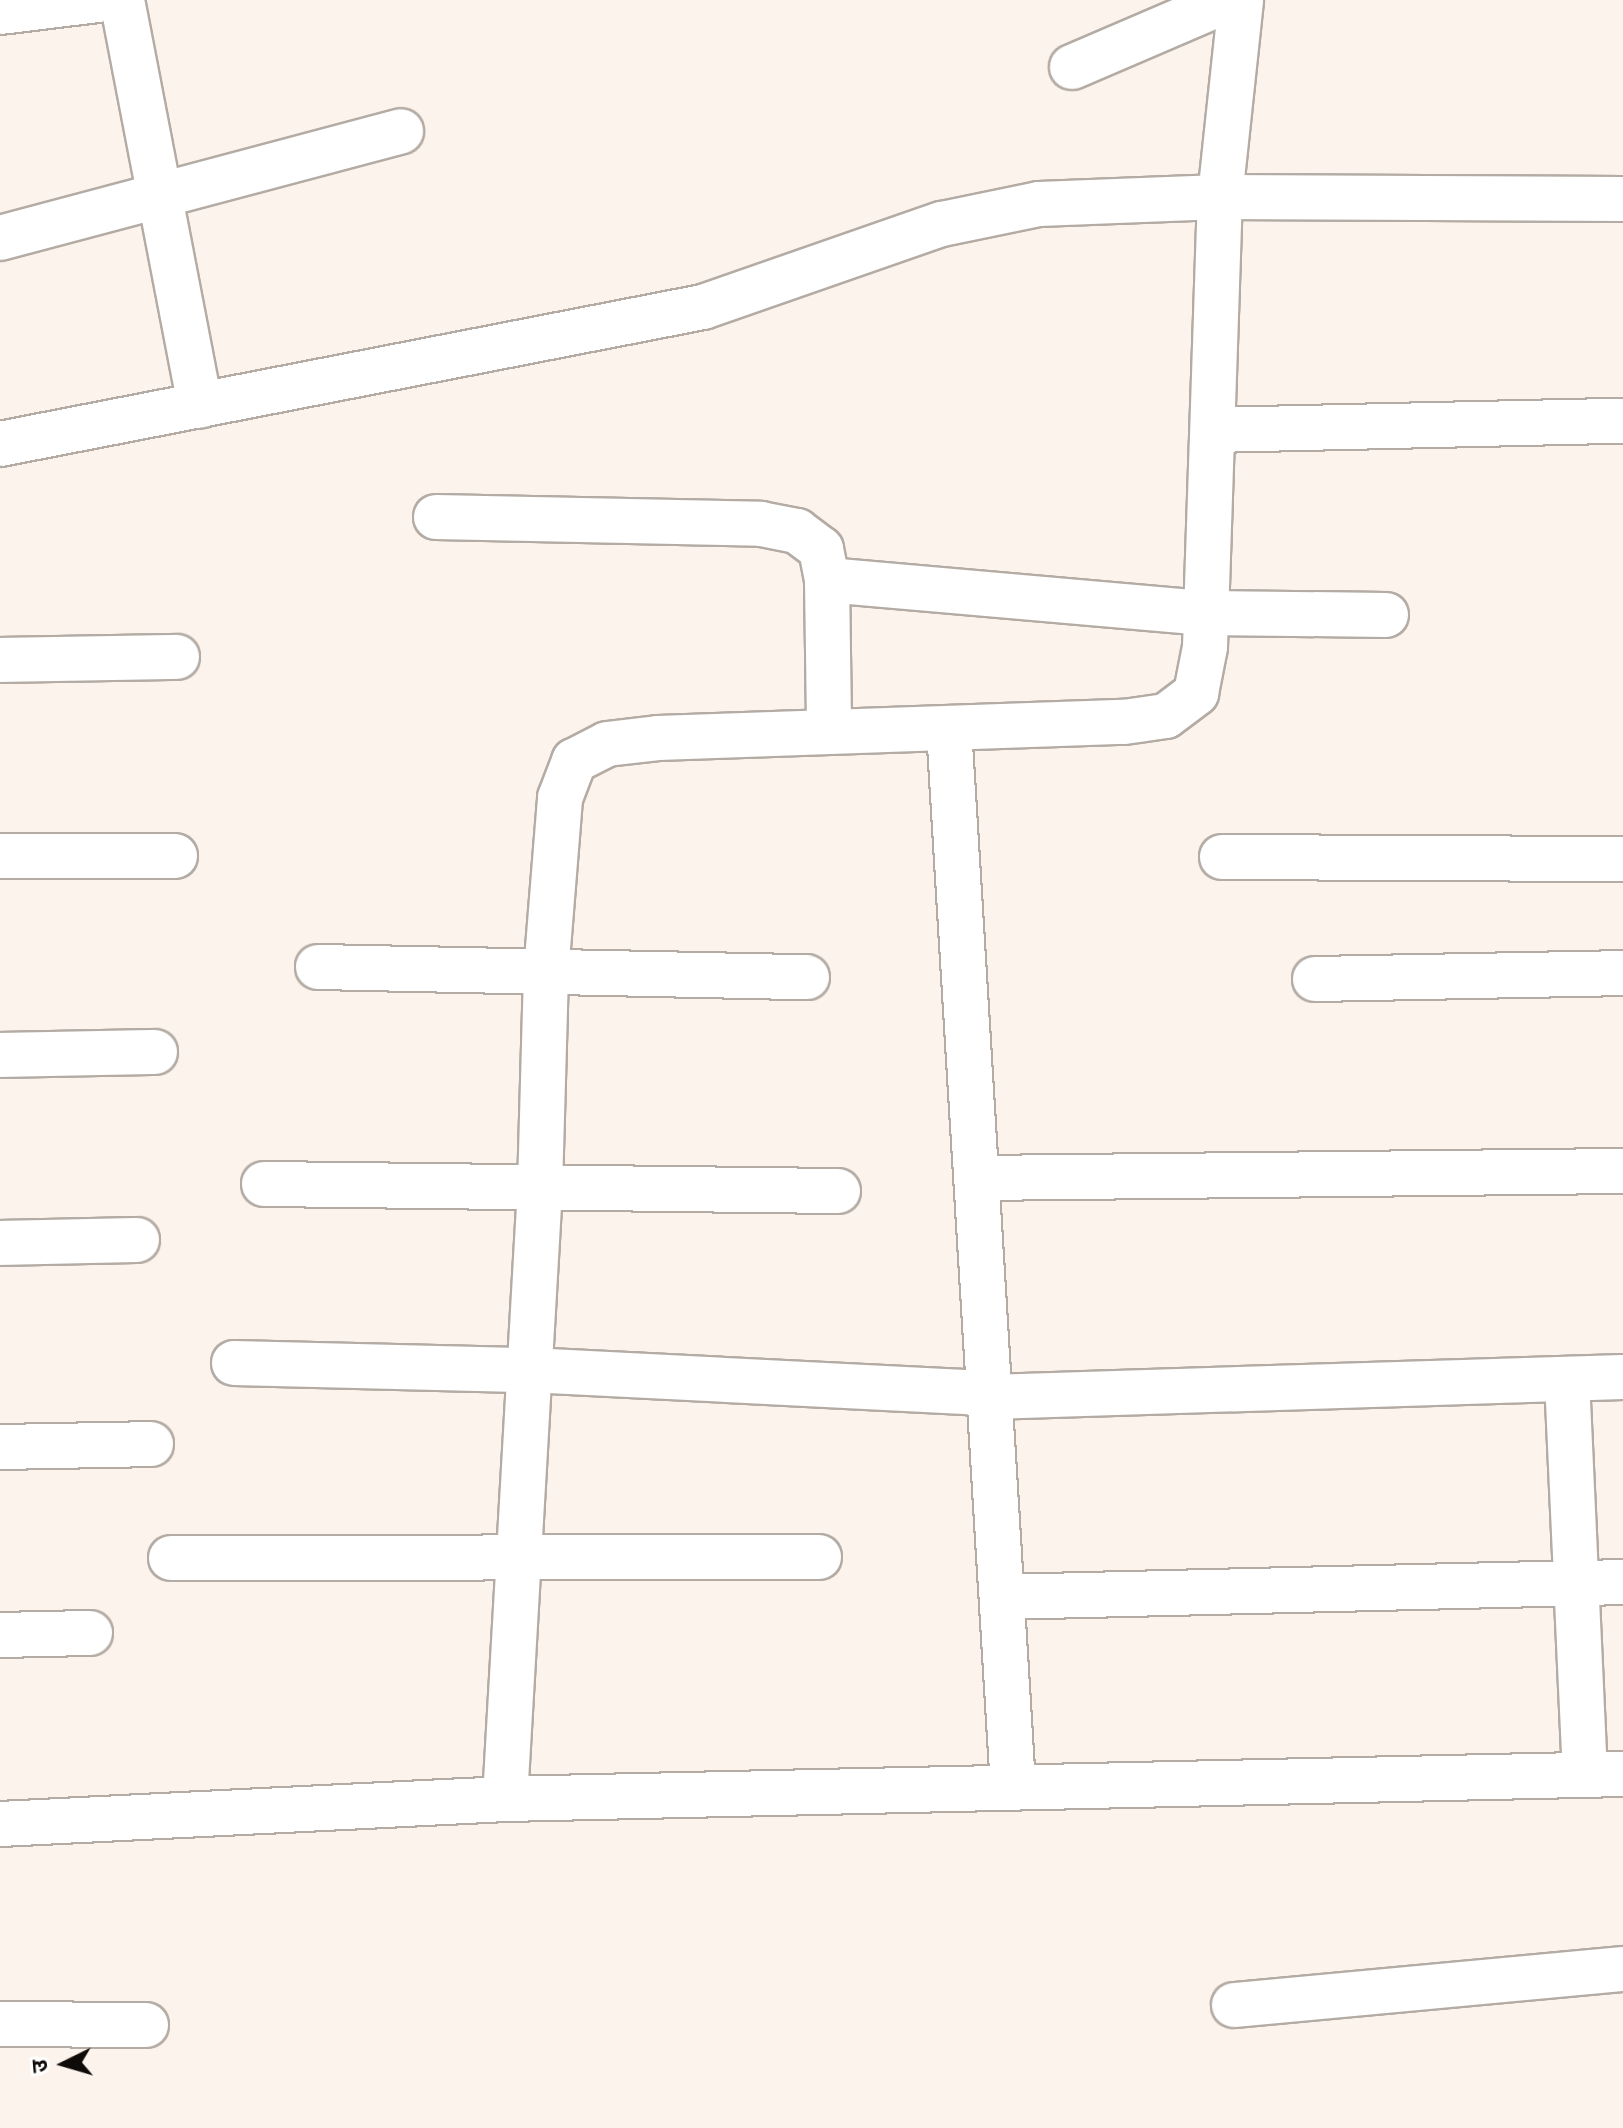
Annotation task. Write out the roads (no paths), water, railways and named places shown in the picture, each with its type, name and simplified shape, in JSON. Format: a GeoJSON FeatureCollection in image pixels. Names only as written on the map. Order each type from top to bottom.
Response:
{"type":"FeatureCollection","features":[{"type":"Feature","properties":{"kind":"street"},"geometry":{"type":"LineString","coordinates":[[0,12],[98,0]]}},
{"type":"Feature","properties":{"kind":"street"},"geometry":{"type":"LineString","coordinates":[[122,0],[162,194],[200,406]]}},
{"type":"Feature","properties":{"kind":"street"},"geometry":{"type":"LineString","coordinates":[[1072,67],[1228,0]]}},
{"type":"Feature","properties":{"kind":"street"},"geometry":{"type":"LineString","coordinates":[[505,1799],[540,1188],[546,973],[560,798],[574,761],[607,744],[658,738],[1124,722],[1166,716],[1196,693],[1205,647],[1220,197],[1241,0]]}},
{"type":"Feature","properties":{"kind":"street"},"geometry":{"type":"LineString","coordinates":[[0,238],[401,131]]}},
{"type":"Feature","properties":{"kind":"street"},"geometry":{"type":"LineString","coordinates":[[0,444],[703,307],[942,224],[1025,207],[1145,198],[1623,199]]}},
{"type":"Feature","properties":{"kind":"street"},"geometry":{"type":"LineString","coordinates":[[1213,430],[1623,421]]}},
{"type":"Feature","properties":{"kind":"street"},"geometry":{"type":"LineString","coordinates":[[436,517],[761,524],[797,531],[821,549],[827,580],[829,732]]}},
{"type":"Feature","properties":{"kind":"street"},"geometry":{"type":"LineString","coordinates":[[827,580],[1206,613],[1386,615]]}},
{"type":"Feature","properties":{"kind":"street"},"geometry":{"type":"LineString","coordinates":[[0,660],[177,657]]}},
{"type":"Feature","properties":{"kind":"street"},"geometry":{"type":"LineString","coordinates":[[949,728],[1013,1788]]}},
{"type":"Feature","properties":{"kind":"street"},"geometry":{"type":"LineString","coordinates":[[0,856],[175,856]]}},
{"type":"Feature","properties":{"kind":"street"},"geometry":{"type":"LineString","coordinates":[[1222,857],[1623,859]]}},
{"type":"Feature","properties":{"kind":"street"},"geometry":{"type":"LineString","coordinates":[[318,967],[807,977]]}},
{"type":"Feature","properties":{"kind":"street"},"geometry":{"type":"LineString","coordinates":[[1315,979],[1623,973]]}},
{"type":"Feature","properties":{"kind":"street"},"geometry":{"type":"LineString","coordinates":[[0,1055],[155,1052]]}},
{"type":"Feature","properties":{"kind":"street"},"geometry":{"type":"LineString","coordinates":[[976,1178],[1623,1171]]}},
{"type":"Feature","properties":{"kind":"street"},"geometry":{"type":"LineString","coordinates":[[264,1184],[838,1191]]}},
{"type":"Feature","properties":{"kind":"street"},"geometry":{"type":"LineString","coordinates":[[0,1243],[137,1240]]}},
{"type":"Feature","properties":{"kind":"street"},"geometry":{"type":"LineString","coordinates":[[234,1363],[529,1370],[969,1392],[990,1397],[1623,1377]]}},
{"type":"Feature","properties":{"kind":"street"},"geometry":{"type":"LineString","coordinates":[[0,1824],[505,1799],[1604,1774],[1574,1583],[1567,1379]]}},
{"type":"Feature","properties":{"kind":"street"},"geometry":{"type":"LineString","coordinates":[[0,1447],[151,1444]]}},
{"type":"Feature","properties":{"kind":"street"},"geometry":{"type":"LineString","coordinates":[[171,1558],[819,1557]]}},
{"type":"Feature","properties":{"kind":"street"},"geometry":{"type":"LineString","coordinates":[[1002,1597],[1623,1582]]}},
{"type":"Feature","properties":{"kind":"street"},"geometry":{"type":"LineString","coordinates":[[0,1635],[90,1633]]}},
{"type":"Feature","properties":{"kind":"street"},"geometry":{"type":"LineString","coordinates":[[1234,2005],[1623,1969]]}},
{"type":"Feature","properties":{"kind":"street"},"geometry":{"type":"LineString","coordinates":[[0,2024],[146,2025]]}}]}
